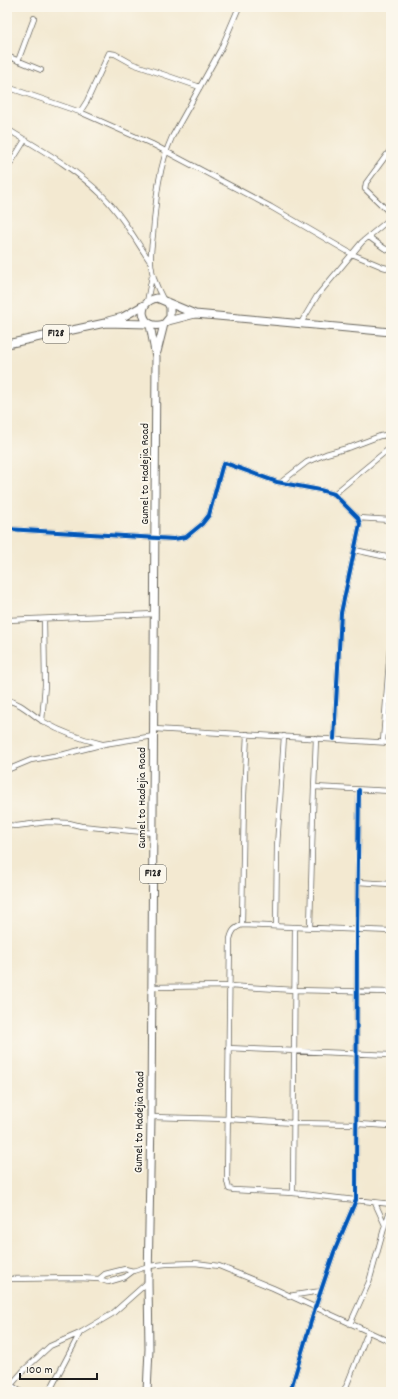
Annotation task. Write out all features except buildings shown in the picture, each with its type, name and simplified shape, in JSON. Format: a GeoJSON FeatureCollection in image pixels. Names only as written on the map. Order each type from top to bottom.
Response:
{"type":"FeatureCollection","features":[{"type":"Feature","properties":{"kind":"main road","name":"F128"},"geometry":{"type":"LineString","coordinates":[[7,344],[105,323],[123,317],[152,299],[157,298],[165,301],[170,307],[171,312],[156,356]]}},
{"type":"Feature","properties":{"kind":"main road"},"geometry":{"type":"LineString","coordinates":[[165,301],[195,314],[391,332]]}},
{"type":"Feature","properties":{"kind":"main road","name":"F128"},"geometry":{"type":"LineString","coordinates":[[146,303],[143,310],[143,315],[145,320],[150,324]]}},
{"type":"Feature","properties":{"kind":"main road"},"geometry":{"type":"LineString","coordinates":[[166,323],[195,314]]}},
{"type":"Feature","properties":{"kind":"main road","name":"F128"},"geometry":{"type":"LineString","coordinates":[[105,323],[150,324],[155,326],[166,323]]}},
{"type":"Feature","properties":{"kind":"main road","name":"Gumel to Hadejia Road"},"geometry":{"type":"LineString","coordinates":[[147,1392],[149,1348],[148,1282],[151,1117],[156,356],[150,324]]}},
{"type":"Feature","properties":{"kind":"street"},"geometry":{"type":"LineString","coordinates":[[146,303],[152,274],[151,263],[156,192],[166,151],[221,49],[239,7]]}},
{"type":"Feature","properties":{"kind":"street"},"geometry":{"type":"LineString","coordinates":[[18,61],[34,18]]}},
{"type":"Feature","properties":{"kind":"street"},"geometry":{"type":"LineString","coordinates":[[80,112],[87,101],[110,53],[115,54],[133,64],[200,87]]}},
{"type":"Feature","properties":{"kind":"street"},"geometry":{"type":"LineString","coordinates":[[7,56],[41,70]]}},
{"type":"Feature","properties":{"kind":"street"},"geometry":{"type":"LineString","coordinates":[[7,87],[80,112],[166,151],[271,207],[352,254],[391,269]]}},
{"type":"Feature","properties":{"kind":"street"},"geometry":{"type":"LineString","coordinates":[[7,129],[63,164],[104,196],[151,263]]}},
{"type":"Feature","properties":{"kind":"street"},"geometry":{"type":"LineString","coordinates":[[7,169],[25,140]]}},
{"type":"Feature","properties":{"kind":"street"},"geometry":{"type":"LineString","coordinates":[[391,149],[366,183],[366,189],[391,214]]}},
{"type":"Feature","properties":{"kind":"street"},"geometry":{"type":"LineString","coordinates":[[301,323],[317,296],[352,254],[391,218]]}},
{"type":"Feature","properties":{"kind":"street"},"geometry":{"type":"LineString","coordinates":[[369,237],[384,248],[391,250]]}},
{"type":"Feature","properties":{"kind":"street"},"geometry":{"type":"LineString","coordinates":[[152,274],[165,301]]}},
{"type":"Feature","properties":{"kind":"street"},"geometry":{"type":"LineString","coordinates":[[280,483],[307,462],[326,454],[351,447],[380,436],[386,435],[391,441]]}},
{"type":"Feature","properties":{"kind":"street"},"geometry":{"type":"LineString","coordinates":[[334,494],[391,447]]}},
{"type":"Feature","properties":{"kind":"street"},"geometry":{"type":"LineString","coordinates":[[7,529],[174,539],[186,537],[202,524],[209,515],[222,467],[225,463],[280,483],[334,494],[358,518],[360,524],[341,613],[334,739]]}},
{"type":"Feature","properties":{"kind":"street"},"geometry":{"type":"LineString","coordinates":[[358,518],[391,520]]}},
{"type":"Feature","properties":{"kind":"street"},"geometry":{"type":"LineString","coordinates":[[355,550],[391,558]]}},
{"type":"Feature","properties":{"kind":"street"},"geometry":{"type":"LineString","coordinates":[[7,620],[155,614]]}},
{"type":"Feature","properties":{"kind":"street"},"geometry":{"type":"LineString","coordinates":[[42,721],[45,685],[44,619]]}},
{"type":"Feature","properties":{"kind":"street"},"geometry":{"type":"LineString","coordinates":[[383,742],[385,706],[389,679],[391,634]]}},
{"type":"Feature","properties":{"kind":"street"},"geometry":{"type":"LineString","coordinates":[[7,700],[26,709],[42,721],[80,739],[104,744]]}},
{"type":"Feature","properties":{"kind":"street"},"geometry":{"type":"LineString","coordinates":[[385,706],[391,707]]}},
{"type":"Feature","properties":{"kind":"street"},"geometry":{"type":"LineString","coordinates":[[7,770],[31,760],[65,754],[154,732],[247,734],[391,743]]}},
{"type":"Feature","properties":{"kind":"street"},"geometry":{"type":"LineString","coordinates":[[242,925],[244,795],[247,734]]}},
{"type":"Feature","properties":{"kind":"street"},"geometry":{"type":"LineString","coordinates":[[276,926],[277,847],[284,736]]}},
{"type":"Feature","properties":{"kind":"street"},"geometry":{"type":"LineString","coordinates":[[310,928],[316,738]]}},
{"type":"Feature","properties":{"kind":"street"},"geometry":{"type":"LineString","coordinates":[[314,787],[391,791]]}},
{"type":"Feature","properties":{"kind":"street"},"geometry":{"type":"LineString","coordinates":[[290,1392],[315,1308],[334,1252],[356,1200],[356,930],[359,790]]}},
{"type":"Feature","properties":{"kind":"street"},"geometry":{"type":"LineString","coordinates":[[7,828],[10,825],[48,822],[153,833]]}},
{"type":"Feature","properties":{"kind":"street"},"geometry":{"type":"LineString","coordinates":[[358,882],[391,884]]}},
{"type":"Feature","properties":{"kind":"street"},"geometry":{"type":"LineString","coordinates":[[391,931],[242,925],[236,927],[231,932],[228,986],[227,1181],[229,1189],[294,1193],[391,1204]]}},
{"type":"Feature","properties":{"kind":"street"},"geometry":{"type":"LineString","coordinates":[[294,1193],[295,927]]}},
{"type":"Feature","properties":{"kind":"street"},"geometry":{"type":"LineString","coordinates":[[152,987],[228,986],[294,990],[391,992]]}},
{"type":"Feature","properties":{"kind":"street"},"geometry":{"type":"LineString","coordinates":[[228,1048],[391,1055]]}},
{"type":"Feature","properties":{"kind":"street"},"geometry":{"type":"LineString","coordinates":[[151,1117],[228,1118],[294,1123],[391,1126]]}},
{"type":"Feature","properties":{"kind":"street"},"geometry":{"type":"LineString","coordinates":[[375,1203],[385,1226]]}},
{"type":"Feature","properties":{"kind":"street"},"geometry":{"type":"LineString","coordinates":[[350,1324],[369,1282],[391,1208]]}},
{"type":"Feature","properties":{"kind":"street"},"geometry":{"type":"LineString","coordinates":[[7,1279],[78,1278],[99,1279],[108,1282],[126,1277],[133,1271],[149,1266],[173,1263],[195,1263],[219,1266],[273,1288],[391,1342]]}},
{"type":"Feature","properties":{"kind":"street"},"geometry":{"type":"LineString","coordinates":[[99,1279],[105,1274],[125,1269],[133,1271]]}},
{"type":"Feature","properties":{"kind":"street"},"geometry":{"type":"LineString","coordinates":[[21,1392],[9,1387],[24,1370],[50,1346],[80,1333],[112,1314],[148,1282]]}},
{"type":"Feature","properties":{"kind":"street"},"geometry":{"type":"LineString","coordinates":[[289,1296],[321,1291]]}},
{"type":"Feature","properties":{"kind":"street"},"geometry":{"type":"LineString","coordinates":[[354,1392],[345,1390],[368,1332]]}},
{"type":"Feature","properties":{"kind":"street"},"geometry":{"type":"LineString","coordinates":[[49,1392],[80,1333]]}},
{"type":"Feature","properties":{"kind":"cycle path"},"geometry":{"type":"LineString","coordinates":[[7,529],[174,539],[186,537],[202,524],[209,515],[222,467],[225,463],[277,482],[334,494],[358,518],[360,524],[341,613],[334,739]]}},
{"type":"Feature","properties":{"kind":"cycle path"},"geometry":{"type":"LineString","coordinates":[[290,1392],[315,1308],[334,1252],[356,1200],[359,790]]}}]}
